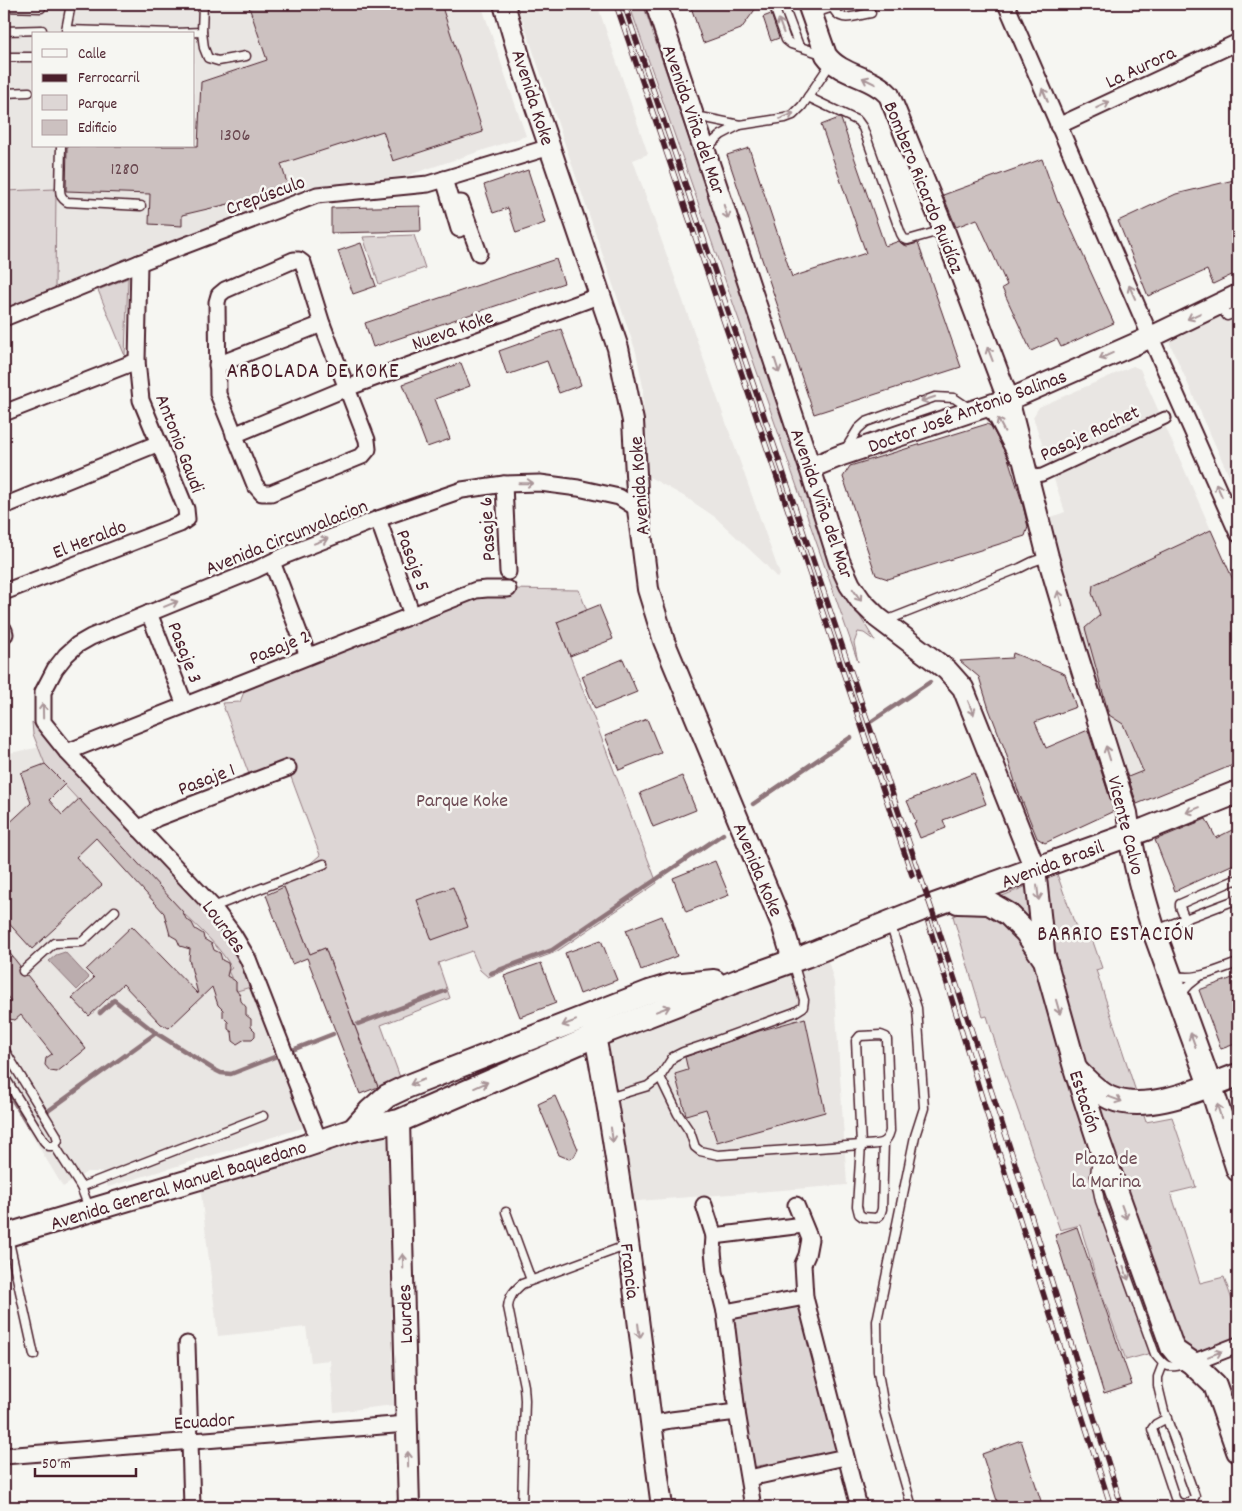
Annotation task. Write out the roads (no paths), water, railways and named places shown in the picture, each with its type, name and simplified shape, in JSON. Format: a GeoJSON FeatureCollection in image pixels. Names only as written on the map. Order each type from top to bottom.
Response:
{"type":"FeatureCollection","features":[{"type":"Feature","properties":{"kind":"main road","name":"Avenida Brasil"},"geometry":{"type":"LineString","coordinates":[[920,910],[1130,834],[1238,792]]}},
{"type":"Feature","properties":{"kind":"main road","name":"Vicente Calvo"},"geometry":{"type":"LineString","coordinates":[[1130,834],[1146,905],[1154,931],[1238,1170]]}},
{"type":"Feature","properties":{"kind":"main road","name":"Estación"},"geometry":{"type":"LineString","coordinates":[[920,910],[956,902],[989,903],[1008,914],[1026,932],[1045,960],[1076,1071],[1099,1142],[1172,1347],[1215,1385],[1238,1451]]}},
{"type":"Feature","properties":{"kind":"main road","name":"Avenida General Manuel Baquedano"},"geometry":{"type":"LineString","coordinates":[[6,1236],[352,1130],[399,1120],[595,1036],[920,910]]}},
{"type":"Feature","properties":{"kind":"main road","name":"Avenida General Manuel Baquedano"},"geometry":{"type":"LineString","coordinates":[[352,1130],[370,1111],[393,1092],[648,992],[672,985],[750,976]]}},
{"type":"Feature","properties":{"kind":"main road"},"geometry":{"type":"LineString","coordinates":[[1076,1071],[1110,1098],[1127,1103],[1152,1103],[1238,1076]]}},
{"type":"Feature","properties":{"kind":"street","name":"Avenida Koke"},"geometry":{"type":"LineString","coordinates":[[504,4],[522,66],[618,348],[633,421],[638,509],[648,589],[664,641],[783,927],[793,960]]}},
{"type":"Feature","properties":{"kind":"street","name":"Avenida Viña del Mar"},"geometry":{"type":"LineString","coordinates":[[656,4],[839,561],[850,585],[861,601],[882,622],[947,670],[963,688],[1018,833],[1034,869],[1045,960]]}},
{"type":"Feature","properties":{"kind":"street"},"geometry":{"type":"LineString","coordinates":[[1006,4],[1238,534]]}},
{"type":"Feature","properties":{"kind":"street"},"geometry":{"type":"LineString","coordinates":[[810,9],[829,59]]}},
{"type":"Feature","properties":{"kind":"street","name":"La Aurora"},"geometry":{"type":"LineString","coordinates":[[1058,126],[1238,42]]}},
{"type":"Feature","properties":{"kind":"street","name":"Bombero Ricardo Ruidíaz"},"geometry":{"type":"LineString","coordinates":[[829,59],[876,84],[889,95],[944,230],[1008,399]]}},
{"type":"Feature","properties":{"kind":"street","name":"Crepúsculo"},"geometry":{"type":"LineString","coordinates":[[4,318],[139,263],[317,195],[420,186],[550,147]]}},
{"type":"Feature","properties":{"kind":"street"},"geometry":{"type":"LineString","coordinates":[[444,179],[459,229]]}},
{"type":"Feature","properties":{"kind":"street"},"geometry":{"type":"LineString","coordinates":[[451,203],[461,203],[479,253]]}},
{"type":"Feature","properties":{"kind":"street"},"geometry":{"type":"LineString","coordinates":[[294,260],[299,260],[303,263],[322,324],[367,440],[368,449],[362,456],[271,493],[262,493],[255,485],[218,394],[217,302],[219,295],[225,290],[294,260]]}},
{"type":"Feature","properties":{"kind":"street","name":"Antonio Gaudi"},"geometry":{"type":"LineString","coordinates":[[139,263],[137,361],[141,400],[186,509],[187,519]]}},
{"type":"Feature","properties":{"kind":"street","name":"Doctor José Antonio Salinas"},"geometry":{"type":"LineString","coordinates":[[810,468],[842,455],[1008,399],[1151,337],[1238,295]]}},
{"type":"Feature","properties":{"kind":"street","name":"Nueva Koke"},"geometry":{"type":"LineString","coordinates":[[234,435],[347,388],[601,296]]}},
{"type":"Feature","properties":{"kind":"street"},"geometry":{"type":"LineString","coordinates":[[217,364],[322,324]]}},
{"type":"Feature","properties":{"kind":"street"},"geometry":{"type":"LineString","coordinates":[[4,413],[137,361]]}},
{"type":"Feature","properties":{"kind":"street","name":"Vicente Calvo"},"geometry":{"type":"LineString","coordinates":[[1008,399],[1048,557],[1126,813],[1130,834]]}},
{"type":"Feature","properties":{"kind":"street","name":"Vicente Calvo"},"geometry":{"type":"LineString","coordinates":[[979,409],[995,414],[1028,477]]}},
{"type":"Feature","properties":{"kind":"street","name":"Pasaje Rochet"},"geometry":{"type":"LineString","coordinates":[[1028,477],[1042,475],[1165,418]]}},
{"type":"Feature","properties":{"kind":"street"},"geometry":{"type":"LineString","coordinates":[[4,506],[159,443]]}},
{"type":"Feature","properties":{"kind":"street","name":"Avenida Circunvalacion"},"geometry":{"type":"LineString","coordinates":[[67,752],[44,722],[43,692],[55,669],[66,655],[84,641],[106,630],[378,519],[462,490],[504,484],[540,483],[578,488],[619,497],[638,509]]}},
{"type":"Feature","properties":{"kind":"street","name":"Pasaje 6"},"geometry":{"type":"LineString","coordinates":[[504,484],[508,572]]}},
{"type":"Feature","properties":{"kind":"street","name":"El Heraldo"},"geometry":{"type":"LineString","coordinates":[[4,592],[180,524],[187,519]]}},
{"type":"Feature","properties":{"kind":"street","name":"Pasaje 5"},"geometry":{"type":"LineString","coordinates":[[378,519],[412,615]]}},
{"type":"Feature","properties":{"kind":"street"},"geometry":{"type":"LineString","coordinates":[[272,562],[308,656]]}},
{"type":"Feature","properties":{"kind":"street","name":"Pasaje 2"},"geometry":{"type":"LineString","coordinates":[[67,752],[476,590],[508,589]]}},
{"type":"Feature","properties":{"kind":"street","name":"Pasaje 3"},"geometry":{"type":"LineString","coordinates":[[149,613],[186,705]]}},
{"type":"Feature","properties":{"kind":"street","name":"Lourdes"},"geometry":{"type":"LineString","coordinates":[[67,752],[213,907],[233,934],[248,959],[319,1141]]}},
{"type":"Feature","properties":{"kind":"street","name":"Pasaje 1"},"geometry":{"type":"LineString","coordinates":[[139,828],[157,818],[288,768]]}},
{"type":"Feature","properties":{"kind":"street","name":"Avenida General Manuel Baquedano"},"geometry":{"type":"LineString","coordinates":[[595,1036],[595,1027],[605,1017],[634,1006],[648,992]]}},
{"type":"Feature","properties":{"kind":"street","name":"Francia"},"geometry":{"type":"LineString","coordinates":[[595,1036],[607,1098],[628,1245],[662,1507]]}},
{"type":"Feature","properties":{"kind":"street","name":"Lourdes"},"geometry":{"type":"LineString","coordinates":[[399,1120],[410,1507]]}},
{"type":"Feature","properties":{"kind":"street"},"geometry":{"type":"LineString","coordinates":[[704,1204],[714,1236],[715,1272],[725,1312],[737,1412],[753,1507]]}},
{"type":"Feature","properties":{"kind":"street"},"geometry":{"type":"LineString","coordinates":[[796,1205],[810,1239],[807,1256],[803,1264],[805,1298],[859,1507]]}},
{"type":"Feature","properties":{"kind":"street"},"geometry":{"type":"LineString","coordinates":[[714,1236],[803,1225]]}},
{"type":"Feature","properties":{"kind":"street"},"geometry":{"type":"LineString","coordinates":[[725,1312],[805,1298]]}},
{"type":"Feature","properties":{"kind":"street"},"geometry":{"type":"LineString","coordinates":[[187,1344],[192,1507]]}},
{"type":"Feature","properties":{"kind":"street"},"geometry":{"type":"LineString","coordinates":[[1192,1363],[1238,1345]]}},
{"type":"Feature","properties":{"kind":"street"},"geometry":{"type":"LineString","coordinates":[[651,1424],[737,1412]]}},
{"type":"Feature","properties":{"kind":"street","name":"Ecuador"},"geometry":{"type":"LineString","coordinates":[[4,1456],[407,1424]]}},
{"type":"Feature","properties":{"kind":"street"},"geometry":{"type":"LineString","coordinates":[[749,1478],[845,1457]]}},
{"type":"Feature","properties":{"kind":"lane"},"geometry":{"type":"LineString","coordinates":[[65,32],[71,4]]}},
{"type":"Feature","properties":{"kind":"lane"},"geometry":{"type":"LineString","coordinates":[[203,4],[202,32],[204,48],[208,58],[218,62],[246,56]]}},
{"type":"Feature","properties":{"kind":"lane"},"geometry":{"type":"LineString","coordinates":[[705,149],[724,133],[740,125],[786,118],[793,115],[808,97],[829,59],[789,43],[786,40],[775,4]]}},
{"type":"Feature","properties":{"kind":"lane"},"geometry":{"type":"LineString","coordinates":[[783,4],[799,46]]}},
{"type":"Feature","properties":{"kind":"lane"},"geometry":{"type":"LineString","coordinates":[[810,9],[842,4]]}},
{"type":"Feature","properties":{"kind":"lane"},"geometry":{"type":"LineString","coordinates":[[832,5],[836,14],[840,17],[845,18],[871,13]]}},
{"type":"Feature","properties":{"kind":"lane"},"geometry":{"type":"LineString","coordinates":[[4,7],[42,8]]}},
{"type":"Feature","properties":{"kind":"lane"},"geometry":{"type":"LineString","coordinates":[[4,31],[42,30]]}},
{"type":"Feature","properties":{"kind":"lane"},"geometry":{"type":"LineString","coordinates":[[195,32],[202,32]]}},
{"type":"Feature","properties":{"kind":"lane"},"geometry":{"type":"LineString","coordinates":[[4,57],[32,57]]}},
{"type":"Feature","properties":{"kind":"lane"},"geometry":{"type":"LineString","coordinates":[[4,93],[29,92]]}},
{"type":"Feature","properties":{"kind":"lane"},"geometry":{"type":"LineString","coordinates":[[808,97],[858,121],[863,128],[904,239],[908,240],[944,230]]}},
{"type":"Feature","properties":{"kind":"lane"},"geometry":{"type":"LineString","coordinates":[[694,116],[740,125]]}},
{"type":"Feature","properties":{"kind":"lane"},"geometry":{"type":"LineString","coordinates":[[61,148],[60,194],[62,199],[67,202],[141,206]]}},
{"type":"Feature","properties":{"kind":"lane"},"geometry":{"type":"LineString","coordinates":[[1219,304],[1227,316],[1238,312]]}},
{"type":"Feature","properties":{"kind":"lane"},"geometry":{"type":"LineString","coordinates":[[882,622],[1048,557]]}},
{"type":"Feature","properties":{"kind":"lane"},"geometry":{"type":"LineString","coordinates":[[213,907],[324,864]]}},
{"type":"Feature","properties":{"kind":"lane"},"geometry":{"type":"LineString","coordinates":[[1184,919],[1180,904],[1235,880],[1238,881]]}},
{"type":"Feature","properties":{"kind":"lane"},"geometry":{"type":"LineString","coordinates":[[1154,931],[1238,899]]}},
{"type":"Feature","properties":{"kind":"lane"},"geometry":{"type":"LineString","coordinates":[[23,971],[54,943],[82,942],[115,911]]}},
{"type":"Feature","properties":{"kind":"lane"},"geometry":{"type":"LineString","coordinates":[[889,921],[917,1008],[924,1108],[915,1136],[877,1321],[878,1372],[885,1413],[912,1507]]}},
{"type":"Feature","properties":{"kind":"lane"},"geometry":{"type":"LineString","coordinates":[[607,1098],[648,1086],[660,1077],[673,1057],[683,1052],[795,1012],[802,1007],[804,1000],[793,960]]}},
{"type":"Feature","properties":{"kind":"lane"},"geometry":{"type":"LineString","coordinates":[[1169,974],[1186,978],[1201,976],[1238,963]]}},
{"type":"Feature","properties":{"kind":"lane"},"geometry":{"type":"LineString","coordinates":[[1178,997],[1201,976]]}},
{"type":"Feature","properties":{"kind":"lane"},"geometry":{"type":"LineString","coordinates":[[660,1077],[678,1114],[690,1132],[695,1147],[700,1152],[718,1155],[861,1145],[884,1142],[888,1139],[890,1131],[888,1040],[881,1035],[860,1036],[856,1041],[861,1145],[857,1206],[859,1214],[863,1217],[876,1218],[880,1215],[882,1209],[884,1142]]}},
{"type":"Feature","properties":{"kind":"lane"},"geometry":{"type":"LineString","coordinates":[[4,1049],[56,1134],[58,1140],[55,1146]]}},
{"type":"Feature","properties":{"kind":"lane"},"geometry":{"type":"LineString","coordinates":[[4,1076],[44,1141],[49,1146],[55,1146]]}},
{"type":"Feature","properties":{"kind":"lane"},"geometry":{"type":"LineString","coordinates":[[81,1187],[262,1116]]}},
{"type":"Feature","properties":{"kind":"lane"},"geometry":{"type":"LineString","coordinates":[[1099,1142],[1095,1176],[1100,1201],[1155,1354],[1163,1364],[1174,1367],[1192,1363]]}},
{"type":"Feature","properties":{"kind":"lane"},"geometry":{"type":"LineString","coordinates":[[55,1146],[81,1187],[91,1211]]}},
{"type":"Feature","properties":{"kind":"lane"},"geometry":{"type":"LineString","coordinates":[[506,1212],[532,1280]]}},
{"type":"Feature","properties":{"kind":"lane"},"geometry":{"type":"LineString","coordinates":[[6,1236],[34,1355]]}},
{"type":"Feature","properties":{"kind":"lane"},"geometry":{"type":"LineString","coordinates":[[522,1507],[526,1400],[508,1307],[509,1300],[513,1291],[522,1284],[628,1245]]}},
{"type":"Feature","properties":{"kind":"lane"},"geometry":{"type":"LineString","coordinates":[[1163,1364],[1158,1377],[1158,1386],[1167,1418],[1195,1496],[1191,1502],[1185,1504],[1180,1504],[1175,1498],[1152,1428],[1167,1418]]}},
{"type":"Feature","properties":{"kind":"waterway"},"geometry":{"type":"LineString","coordinates":[[872,721],[930,682]]}},
{"type":"Feature","properties":{"kind":"waterway"},"geometry":{"type":"LineString","coordinates":[[753,804],[851,737]]}},
{"type":"Feature","properties":{"kind":"waterway"},"geometry":{"type":"LineString","coordinates":[[491,973],[552,950],[723,834]]}},
{"type":"Feature","properties":{"kind":"waterway"},"geometry":{"type":"LineString","coordinates":[[358,1024],[445,991]]}},
{"type":"Feature","properties":{"kind":"waterway"},"geometry":{"type":"LineString","coordinates":[[100,1013],[114,1000],[156,1033],[213,1069],[221,1073],[231,1074],[333,1034]]}},
{"type":"Feature","properties":{"kind":"waterway"},"geometry":{"type":"LineString","coordinates":[[48,1111],[156,1033]]}},
{"type":"Feature","properties":{"kind":"waterway"},"geometry":{"type":"LineString","coordinates":[[4,1086],[29,1126]]}},
{"type":"Feature","properties":{"kind":"railway"},"geometry":{"type":"LineString","coordinates":[[616,4],[912,875]]}},
{"type":"Feature","properties":{"kind":"railway"},"geometry":{"type":"LineString","coordinates":[[624,4],[937,925],[1012,1154],[1122,1507]]}},
{"type":"Feature","properties":{"kind":"railway"},"geometry":{"type":"LineString","coordinates":[[928,922],[1111,1507]]}},
{"type":"Feature","properties":{"kind":"district","name":"ARBOLADA DE KOKE"},"geometry":{"type":"Point","coordinates":[313,370]}},
{"type":"Feature","properties":{"kind":"district","name":"BARRIO ESTACIÓN"},"geometry":{"type":"Point","coordinates":[1116,933]}},
{"type":"Feature","properties":{"kind":"park label","name":"Parque Koke"},"geometry":{"type":"Point","coordinates":[462,799]}},
{"type":"Feature","properties":{"kind":"park label","name":"Plaza de la Marina"},"geometry":{"type":"Point","coordinates":[1106,1168]}}]}
